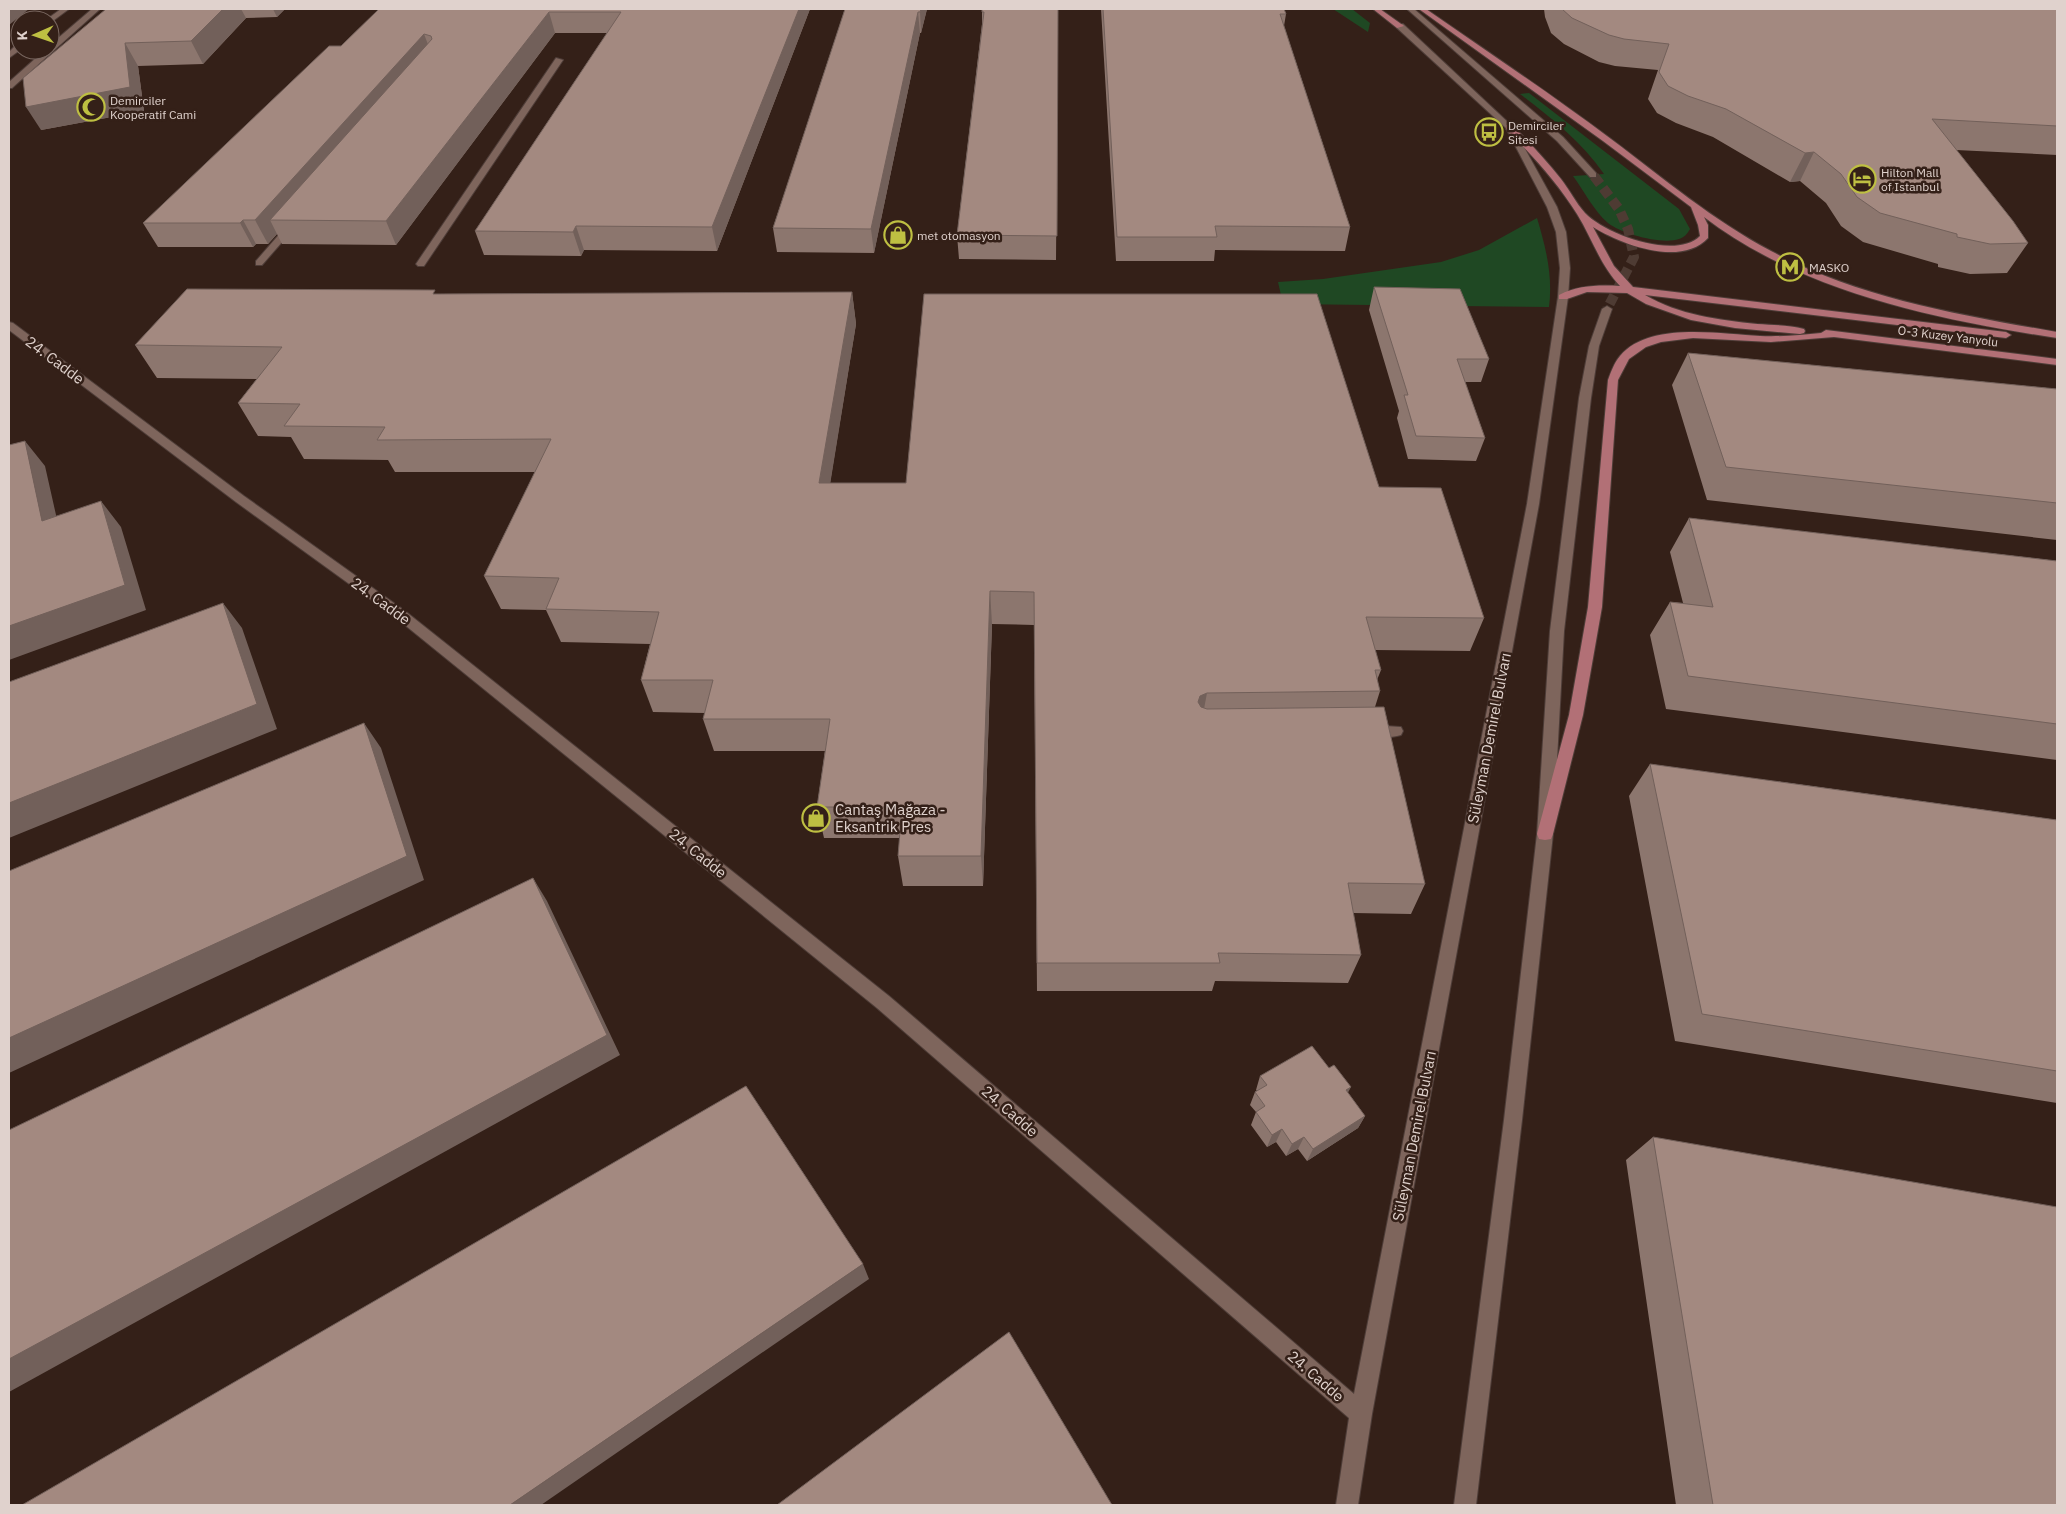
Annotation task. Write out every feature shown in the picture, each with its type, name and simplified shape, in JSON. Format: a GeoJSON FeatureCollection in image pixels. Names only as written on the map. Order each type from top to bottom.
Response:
{"type":"FeatureCollection","features":[{"type":"Feature","properties":{"kind":"main road"},"geometry":{"type":"LineString","coordinates":[[60,40],[96,9]]}},
{"type":"Feature","properties":{"kind":"main road"},"geometry":{"type":"LineString","coordinates":[[1376,9],[1400,26]]}},
{"type":"Feature","properties":{"kind":"main road"},"geometry":{"type":"LineString","coordinates":[[1384,9],[1400,26]]}},
{"type":"Feature","properties":{"kind":"main road"},"geometry":{"type":"LineString","coordinates":[[1410,9],[1560,139],[1593,175]]}},
{"type":"Feature","properties":{"kind":"main road"},"geometry":{"type":"LineString","coordinates":[[1422,9],[1450,27],[1743,240],[1838,284],[1892,301],[1937,312],[2057,335]]}},
{"type":"Feature","properties":{"kind":"main road","name":"Süleyman Demirel Bulvarı"},"geometry":{"type":"LineString","coordinates":[[1347,1505],[1361,1414],[1533,504],[1563,297],[1565,268],[1561,232],[1552,207],[1509,127],[1400,26]]}},
{"type":"Feature","properties":{"kind":"main road"},"geometry":{"type":"LineString","coordinates":[[9,86],[38,60]]}},
{"type":"Feature","properties":{"kind":"main road"},"geometry":{"type":"LineString","coordinates":[[421,264],[560,60]]}},
{"type":"Feature","properties":{"kind":"main road"},"geometry":{"type":"LineString","coordinates":[[1509,127],[1545,163],[1582,214],[1612,270],[1630,290],[1673,311],[1698,318],[1835,334]]}},
{"type":"Feature","properties":{"kind":"main road"},"geometry":{"type":"LineString","coordinates":[[1582,214],[1600,227],[1622,238],[1667,249],[1684,248],[1702,241],[1705,236],[1698,214],[1690,201]]}},
{"type":"Feature","properties":{"kind":"main road"},"geometry":{"type":"LineString","coordinates":[[260,263],[299,217]]}},
{"type":"Feature","properties":{"kind":"main road"},"geometry":{"type":"LineString","coordinates":[[1563,297],[1570,293],[1591,289],[1630,290],[2057,342]]}},
{"type":"Feature","properties":{"kind":"main road"},"geometry":{"type":"LineString","coordinates":[[1465,1505],[1513,1120],[1545,834],[1558,622],[1585,398],[1594,346],[1607,309]]}},
{"type":"Feature","properties":{"kind":"main road","name":"24. Cadde"},"geometry":{"type":"LineString","coordinates":[[9,325],[240,499],[400,614],[883,1002],[1361,1414]]}},
{"type":"Feature","properties":{"kind":"main road"},"geometry":{"type":"LineString","coordinates":[[1545,834],[1576,714],[1595,607],[1613,380],[1619,366],[1628,354],[1645,344],[1664,338],[1700,336],[1791,339],[1835,334]]}},
{"type":"Feature","properties":{"kind":"main road","name":"O-3 Kuzey Yanyolu"},"geometry":{"type":"LineString","coordinates":[[1835,334],[2057,362]]}},
{"type":"Feature","properties":{"kind":"main road"},"geometry":{"type":"LineString","coordinates":[[1357,731],[1396,731]]}},
{"type":"Feature","properties":{"kind":"green space"},"geometry":{"type":"Polygon","coordinates":[[[1333,9],[1352,9],[1370,23],[1368,32],[1333,9]]]}},
{"type":"Feature","properties":{"kind":"green space"},"geometry":{"type":"Polygon","coordinates":[[[1529,93],[1679,209],[1690,229],[1686,235],[1679,239],[1663,241],[1632,234],[1608,223],[1594,207],[1573,176],[1604,174],[1586,151],[1554,121],[1520,94],[1529,93]]]}},
{"type":"Feature","properties":{"kind":"green space"},"geometry":{"type":"Polygon","coordinates":[[[1537,218],[1548,262],[1550,284],[1549,307],[1283,304],[1278,282],[1323,279],[1441,262],[1479,250],[1537,218]]]}},
{"type":"Feature","properties":{"kind":"building"},"geometry":{"type":"Polygon","coordinates":[[[106,9],[223,9],[191,41],[125,43],[130,87],[26,107],[23,78],[45,60],[60,60],[60,47],[106,9]]]}},
{"type":"Feature","properties":{"kind":"building"},"geometry":{"type":"Polygon","coordinates":[[[379,9],[799,9],[712,227],[576,226],[573,232],[475,231],[621,12],[549,12],[386,221],[270,220],[432,39],[431,36],[424,34],[255,220],[243,220],[240,223],[143,223],[329,46],[341,46],[379,9]]]}},
{"type":"Feature","properties":{"kind":"building"},"geometry":{"type":"Polygon","coordinates":[[[845,9],[921,9],[918,12],[871,229],[773,228],[845,9]]]}},
{"type":"Feature","properties":{"kind":"building"},"geometry":{"type":"Polygon","coordinates":[[[982,9],[1058,9],[1057,236],[957,235],[984,12],[982,12],[982,9]]]}},
{"type":"Feature","properties":{"kind":"building"},"geometry":{"type":"Polygon","coordinates":[[[1103,9],[1284,9],[1286,14],[1280,14],[1350,227],[1215,226],[1217,237],[1117,237],[1103,9]]]}},
{"type":"Feature","properties":{"kind":"building"},"geometry":{"type":"Polygon","coordinates":[[[1562,9],[2057,9],[2057,126],[1932,119],[2013,221],[2028,243],[1990,244],[1957,237],[1957,234],[1880,213],[1857,197],[1841,174],[1814,152],[1805,153],[1726,109],[1688,96],[1668,86],[1659,72],[1669,44],[1624,39],[1609,35],[1572,18],[1562,9]]]}},
{"type":"Feature","properties":{"kind":"building"},"geometry":{"type":"Polygon","coordinates":[[[1374,287],[1460,289],[1489,359],[1457,359],[1485,438],[1416,436],[1404,395],[1408,395],[1374,287]]]}},
{"type":"Feature","properties":{"kind":"building"},"geometry":{"type":"Polygon","coordinates":[[[187,289],[435,290],[433,294],[852,292],[819,483],[906,483],[924,294],[1317,294],[1379,487],[1441,488],[1484,618],[1366,617],[1381,670],[1375,670],[1380,691],[1207,693],[1200,696],[1198,702],[1201,707],[1207,709],[1384,707],[1425,884],[1348,883],[1361,955],[1218,953],[1220,963],[1037,963],[1034,592],[990,591],[981,856],[898,856],[902,807],[817,807],[830,719],[703,719],[713,680],[641,680],[659,612],[546,609],[559,578],[484,576],[551,439],[377,440],[385,427],[284,426],[300,404],[238,403],[282,347],[135,345],[187,289]]]}},
{"type":"Feature","properties":{"kind":"building"},"geometry":{"type":"Polygon","coordinates":[[[1688,353],[2057,389],[2057,503],[1726,467],[1688,353]]]}},
{"type":"Feature","properties":{"kind":"building"},"geometry":{"type":"Polygon","coordinates":[[[25,441],[42,521],[101,501],[125,585],[9,626],[9,445],[25,441]]]}},
{"type":"Feature","properties":{"kind":"building"},"geometry":{"type":"Polygon","coordinates":[[[1689,518],[2057,561],[2057,724],[1688,676],[1670,602],[1713,607],[1689,518]]]}},
{"type":"Feature","properties":{"kind":"building"},"geometry":{"type":"Polygon","coordinates":[[[223,603],[257,704],[9,803],[9,682],[223,603]]]}},
{"type":"Feature","properties":{"kind":"building"},"geometry":{"type":"Polygon","coordinates":[[[364,723],[407,856],[9,1038],[9,871],[364,723]]]}},
{"type":"Feature","properties":{"kind":"building"},"geometry":{"type":"Polygon","coordinates":[[[1650,764],[2057,820],[2057,1071],[1702,1014],[1650,764]]]}},
{"type":"Feature","properties":{"kind":"building"},"geometry":{"type":"Polygon","coordinates":[[[533,878],[607,1035],[9,1359],[9,1130],[533,878]]]}},
{"type":"Feature","properties":{"kind":"building"},"geometry":{"type":"Polygon","coordinates":[[[1312,1046],[1329,1068],[1334,1065],[1351,1087],[1346,1090],[1365,1116],[1313,1149],[1304,1137],[1292,1144],[1282,1129],[1272,1135],[1256,1112],[1265,1106],[1255,1092],[1267,1085],[1260,1076],[1312,1046]]]}},
{"type":"Feature","properties":{"kind":"building"},"geometry":{"type":"Polygon","coordinates":[[[746,1086],[863,1264],[510,1505],[22,1505],[746,1086]]]}},
{"type":"Feature","properties":{"kind":"building"},"geometry":{"type":"Polygon","coordinates":[[[1653,1137],[2057,1207],[2057,1505],[1713,1505],[1653,1137]]]}},
{"type":"Feature","properties":{"kind":"building"},"geometry":{"type":"Polygon","coordinates":[[[1009,1332],[1112,1505],[777,1505],[1009,1332]]]}},
{"type":"Feature","properties":{"kind":"tunnel"},"geometry":{"type":"LineString","coordinates":[[1594,176],[1619,209],[1628,229],[1634,257],[1607,309]]}},
{"type":"Feature","properties":{"kind":"place","name":"Demirciler Kooperatif Cami"},"geometry":{"type":"Point","coordinates":[91,107]}},
{"type":"Feature","properties":{"kind":"place","name":"Demirciler Sitesi"},"geometry":{"type":"Point","coordinates":[1489,132]}},
{"type":"Feature","properties":{"kind":"place","name":"Hilton Mall of Istanbul"},"geometry":{"type":"Point","coordinates":[1862,179]}},
{"type":"Feature","properties":{"kind":"place","name":"met otomasyon"},"geometry":{"type":"Point","coordinates":[898,235]}},
{"type":"Feature","properties":{"kind":"place","name":"MASKO"},"geometry":{"type":"Point","coordinates":[1790,267]}},
{"type":"Feature","properties":{"kind":"place","name":"Cantaş Mağaza - Eksantrik Pres"},"geometry":{"type":"Point","coordinates":[816,818]}}]}
